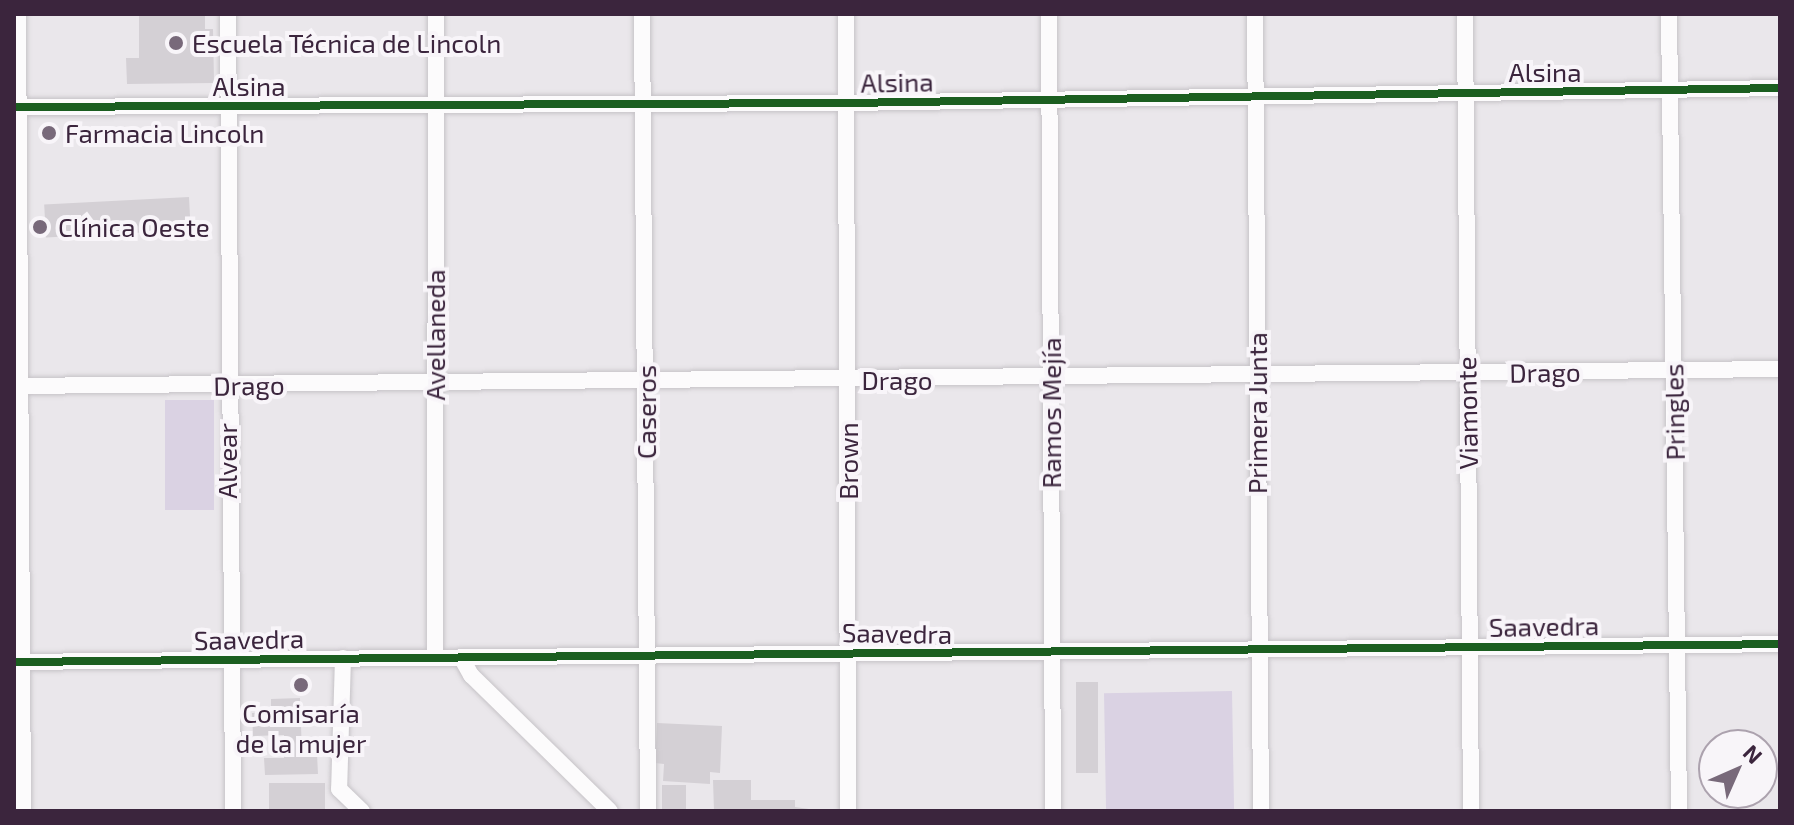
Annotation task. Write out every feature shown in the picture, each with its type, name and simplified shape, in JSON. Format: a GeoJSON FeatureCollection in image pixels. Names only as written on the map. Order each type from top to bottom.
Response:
{"type":"FeatureCollection","features":[{"type":"Feature","properties":{"kind":"street"},"geometry":{"type":"LineString","coordinates":[[18,14],[18,662],[23,811]]}},
{"type":"Feature","properties":{"kind":"street","name":"Alvear"},"geometry":{"type":"LineString","coordinates":[[228,14],[228,659],[233,811]]}},
{"type":"Feature","properties":{"kind":"street","name":"Avellaneda"},"geometry":{"type":"LineString","coordinates":[[435,655],[436,14]]}},
{"type":"Feature","properties":{"kind":"street","name":"Caseros"},"geometry":{"type":"LineString","coordinates":[[642,14],[648,811]]}},
{"type":"Feature","properties":{"kind":"street","name":"Brown"},"geometry":{"type":"LineString","coordinates":[[846,14],[848,811]]}},
{"type":"Feature","properties":{"kind":"street","name":"Ramos Mejía"},"geometry":{"type":"LineString","coordinates":[[1049,14],[1053,811]]}},
{"type":"Feature","properties":{"kind":"street","name":"Primera Junta"},"geometry":{"type":"LineString","coordinates":[[1255,14],[1261,811]]}},
{"type":"Feature","properties":{"kind":"street","name":"Viamonte"},"geometry":{"type":"LineString","coordinates":[[1465,14],[1471,811]]}},
{"type":"Feature","properties":{"kind":"street","name":"Pringles"},"geometry":{"type":"LineString","coordinates":[[1669,14],[1679,811]]}},
{"type":"Feature","properties":{"kind":"street","name":"Alsina"},"geometry":{"type":"LineString","coordinates":[[16,107],[644,101],[847,103],[1780,88]]}},
{"type":"Feature","properties":{"kind":"street","name":"Drago"},"geometry":{"type":"LineString","coordinates":[[18,386],[227,386],[435,381],[646,384],[1780,369]]}},
{"type":"Feature","properties":{"kind":"street","name":"Saavedra"},"geometry":{"type":"LineString","coordinates":[[18,662],[849,652],[1051,655],[1676,643],[1780,644]]}},
{"type":"Feature","properties":{"kind":"street"},"geometry":{"type":"LineString","coordinates":[[461,657],[471,675],[610,811]]}},
{"type":"Feature","properties":{"kind":"street"},"geometry":{"type":"LineString","coordinates":[[343,658],[339,789],[362,811]]}},
{"type":"Feature","properties":{"kind":"shaded area"},"geometry":{"type":"Polygon","coordinates":[[[165,400],[214,400],[214,510],[165,510],[165,400]]]}},
{"type":"Feature","properties":{"kind":"shaded area"},"geometry":{"type":"Polygon","coordinates":[[[1232,691],[1234,811],[1106,811],[1104,693],[1232,691]]]}},
{"type":"Feature","properties":{"kind":"building","name":"Escuela Técnica de Lincoln"},"geometry":{"type":"Polygon","coordinates":[[[139,14],[205,14],[205,29],[213,29],[214,83],[127,84],[126,58],[139,58],[139,14]]]}},
{"type":"Feature","properties":{"kind":"building"},"geometry":{"type":"Polygon","coordinates":[[[189,197],[191,230],[46,238],[44,205],[189,197]]]}},
{"type":"Feature","properties":{"kind":"building"},"geometry":{"type":"Polygon","coordinates":[[[1076,682],[1098,682],[1098,773],[1076,773],[1076,682]]]}},
{"type":"Feature","properties":{"kind":"building"},"geometry":{"type":"Polygon","coordinates":[[[300,698],[302,754],[317,754],[318,774],[265,775],[264,758],[284,758],[284,735],[253,736],[252,713],[271,712],[271,699],[300,698]]]}},
{"type":"Feature","properties":{"kind":"building"},"geometry":{"type":"Polygon","coordinates":[[[657,723],[722,726],[720,773],[710,772],[710,784],[663,781],[664,764],[655,763],[657,723]]]}},
{"type":"Feature","properties":{"kind":"building"},"geometry":{"type":"Polygon","coordinates":[[[713,780],[751,780],[751,800],[795,800],[795,807],[823,811],[714,811],[713,780]]]}},
{"type":"Feature","properties":{"kind":"building"},"geometry":{"type":"Polygon","coordinates":[[[269,783],[325,783],[325,811],[269,811],[269,783]]]}},
{"type":"Feature","properties":{"kind":"building"},"geometry":{"type":"Polygon","coordinates":[[[662,785],[686,785],[686,811],[662,811],[662,785]]]}},
{"type":"Feature","properties":{"kind":"cycle path"},"geometry":{"type":"LineString","coordinates":[[14,107],[847,103],[1780,88]]}},
{"type":"Feature","properties":{"kind":"cycle path"},"geometry":{"type":"LineString","coordinates":[[14,662],[1780,644]]}},
{"type":"Feature","properties":{"kind":"place","name":"Escuela Técnica de Lincoln"},"geometry":{"type":"Point","coordinates":[176,43]}},
{"type":"Feature","properties":{"kind":"place","name":"Farmacia Lincoln"},"geometry":{"type":"Point","coordinates":[49,133]}},
{"type":"Feature","properties":{"kind":"place","name":"Clínica Oeste"},"geometry":{"type":"Point","coordinates":[40,227]}},
{"type":"Feature","properties":{"kind":"place","name":"Comisaría de la mujer"},"geometry":{"type":"Point","coordinates":[301,685]}}]}
